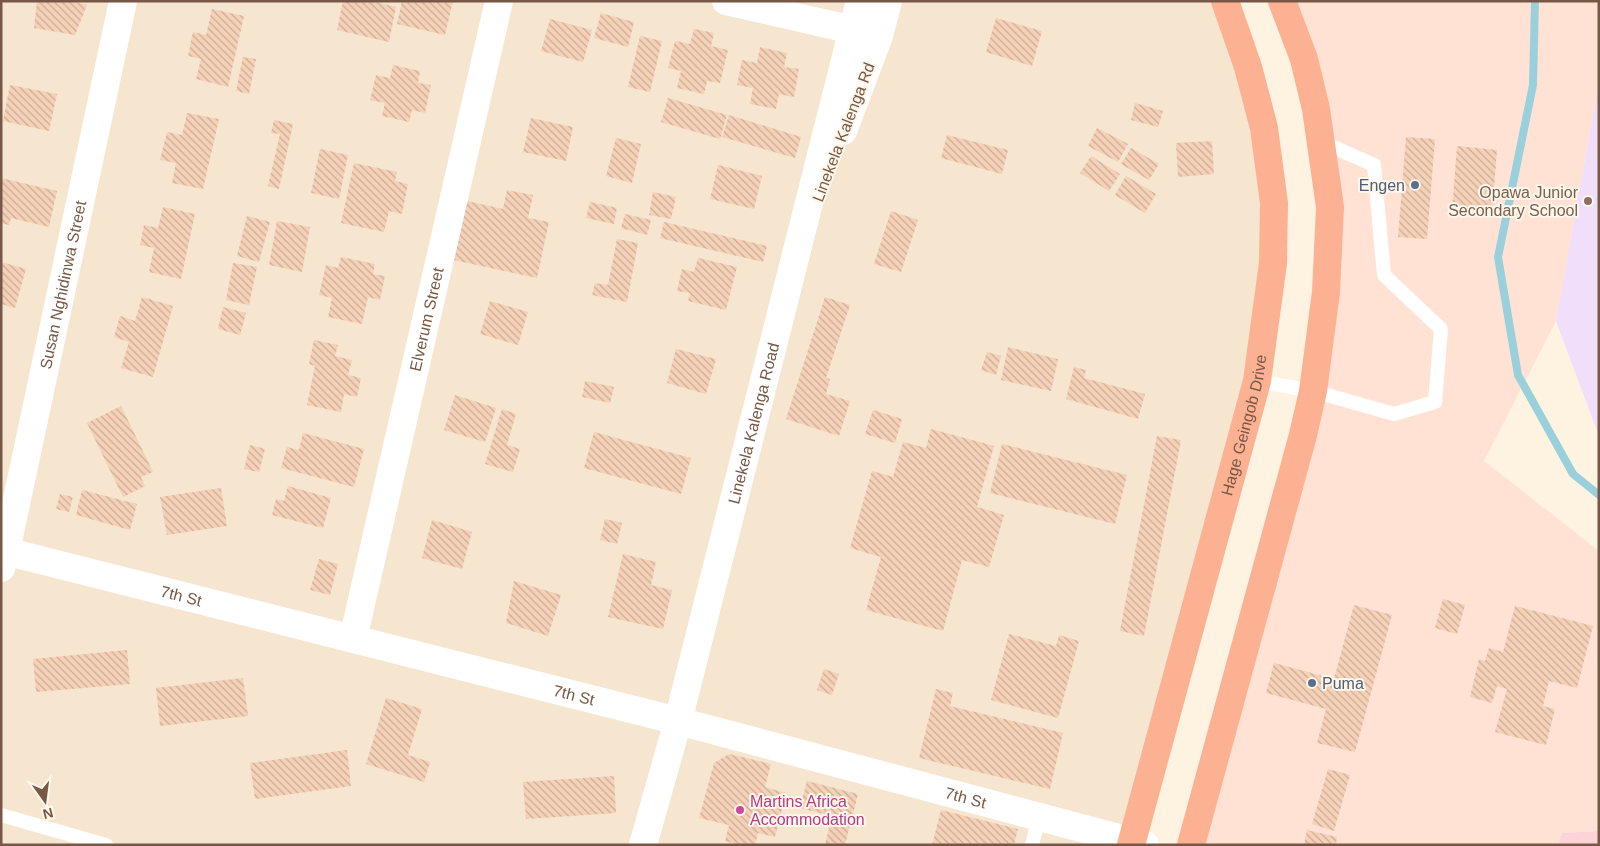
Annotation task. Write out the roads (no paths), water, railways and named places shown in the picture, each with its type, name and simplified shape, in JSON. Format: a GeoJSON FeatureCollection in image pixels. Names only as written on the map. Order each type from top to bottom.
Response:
{"type":"FeatureCollection","features":[{"type":"Feature","properties":{"kind":"highway","name":"Hage Geingob Drive"},"geometry":{"type":"LineString","coordinates":[[1136,844],[1257,381],[1273,263],[1274,203],[1264,128],[1248,67],[1224,1]]}},
{"type":"Feature","properties":{"kind":"highway"},"geometry":{"type":"LineString","coordinates":[[1191,845],[1301,445],[1313,391],[1326,292],[1330,207],[1316,109],[1304,59],[1282,1]]}},
{"type":"Feature","properties":{"kind":"street","name":"Susan Nghidinwa Street"},"geometry":{"type":"LineString","coordinates":[[3,556],[123,1]]}},
{"type":"Feature","properties":{"kind":"street","name":"Elverum Street"},"geometry":{"type":"LineString","coordinates":[[353,639],[499,1]]}},
{"type":"Feature","properties":{"kind":"street"},"geometry":{"type":"LineString","coordinates":[[726,1],[866,33],[888,1]]}},
{"type":"Feature","properties":{"kind":"street","name":"Linekela Kalenga Road"},"geometry":{"type":"LineString","coordinates":[[643,845],[678,721],[794,262],[866,33],[860,1]]}},
{"type":"Feature","properties":{"kind":"street","name":"7th St"},"geometry":{"type":"LineString","coordinates":[[3,556],[353,639],[678,721],[1136,844]]}},
{"type":"Feature","properties":{"kind":"lane"},"geometry":{"type":"LineString","coordinates":[[1257,381],[1313,391],[1394,414],[1435,402],[1441,329],[1384,274],[1374,165],[1320,142]]}},
{"type":"Feature","properties":{"kind":"lane"},"geometry":{"type":"LineString","coordinates":[[1,815],[106,845]]}},
{"type":"Feature","properties":{"kind":"lane"},"geometry":{"type":"LineString","coordinates":[[1032,845],[1039,817]]}},
{"type":"Feature","properties":{"kind":"waterway"},"geometry":{"type":"LineString","coordinates":[[1535,1],[1533,85],[1498,257],[1518,375],[1573,474],[1599,495]]}},
{"type":"Feature","properties":{"kind":"place","name":"Engen"},"geometry":{"type":"Point","coordinates":[1415,185]}},
{"type":"Feature","properties":{"kind":"place","name":"Opawa Junior Secondary School"},"geometry":{"type":"Point","coordinates":[1588,201]}},
{"type":"Feature","properties":{"kind":"place","name":"Puma"},"geometry":{"type":"Point","coordinates":[1312,683]}},
{"type":"Feature","properties":{"kind":"place","name":"Martins Africa Accommodation"},"geometry":{"type":"Point","coordinates":[740,810]}}]}
